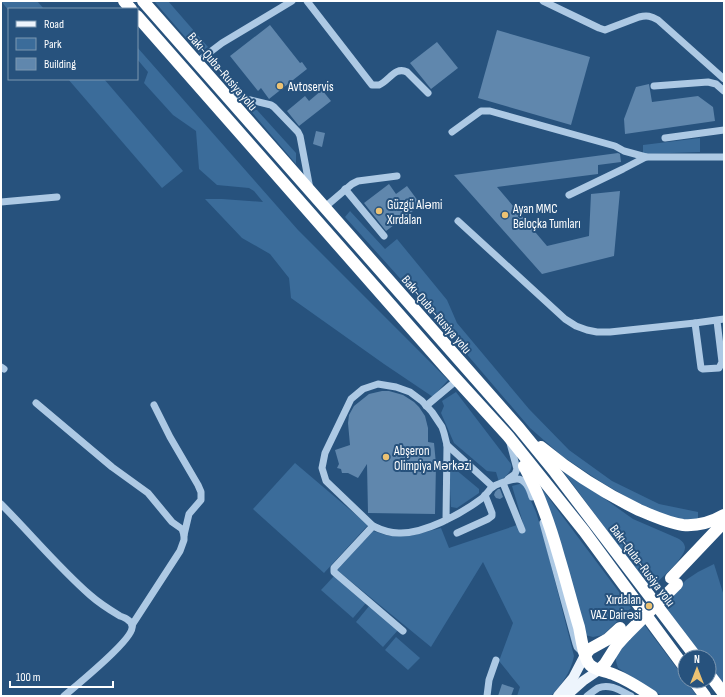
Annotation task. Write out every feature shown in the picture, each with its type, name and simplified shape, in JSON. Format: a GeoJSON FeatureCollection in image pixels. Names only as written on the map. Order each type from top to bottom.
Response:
{"type":"FeatureCollection","features":[{"type":"Feature","properties":{"kind":"highway","name":"Bakı-Quba-Rusiya yolu"},"geometry":{"type":"LineString","coordinates":[[143,1],[518,428],[559,478],[690,649]]}},
{"type":"Feature","properties":{"kind":"highway"},"geometry":{"type":"LineString","coordinates":[[138,17],[508,436],[584,531],[677,657]]}},
{"type":"Feature","properties":{"kind":"highway"},"geometry":{"type":"LineString","coordinates":[[518,428],[560,463],[585,480],[630,505],[659,518],[678,524],[688,525],[707,522],[724,514]]}},
{"type":"Feature","properties":{"kind":"highway"},"geometry":{"type":"LineString","coordinates":[[508,436],[535,486],[544,508],[588,664],[594,668],[609,672],[622,678],[652,696]]}},
{"type":"Feature","properties":{"kind":"highway"},"geometry":{"type":"LineString","coordinates":[[674,581],[724,522]]}},
{"type":"Feature","properties":{"kind":"highway"},"geometry":{"type":"LineString","coordinates":[[585,655],[590,649],[623,632],[724,534]]}},
{"type":"Feature","properties":{"kind":"highway"},"geometry":{"type":"LineString","coordinates":[[599,670],[617,646],[623,632]]}},
{"type":"Feature","properties":{"kind":"highway"},"geometry":{"type":"LineString","coordinates":[[717,685],[724,694]]}},
{"type":"Feature","properties":{"kind":"main road"},"geometry":{"type":"LineString","coordinates":[[558,696],[573,678],[585,655]]}},
{"type":"Feature","properties":{"kind":"main road"},"geometry":{"type":"LineString","coordinates":[[566,696],[583,681],[599,670]]}},
{"type":"Feature","properties":{"kind":"lane"},"geometry":{"type":"LineString","coordinates":[[197,62],[222,42],[292,1]]}},
{"type":"Feature","properties":{"kind":"lane"},"geometry":{"type":"LineString","coordinates":[[307,1],[372,84],[378,85],[398,71],[404,70],[428,93]]}},
{"type":"Feature","properties":{"kind":"lane"},"geometry":{"type":"LineString","coordinates":[[543,1],[605,30],[645,15],[650,15],[658,20],[724,79]]}},
{"type":"Feature","properties":{"kind":"lane"},"geometry":{"type":"LineString","coordinates":[[654,86],[708,82],[716,84],[724,91]]}},
{"type":"Feature","properties":{"kind":"lane"},"geometry":{"type":"LineString","coordinates":[[225,94],[264,102],[274,107],[298,132],[311,191]]}},
{"type":"Feature","properties":{"kind":"lane"},"geometry":{"type":"LineString","coordinates":[[452,132],[481,111],[490,111],[615,146],[624,151],[646,157],[724,156]]}},
{"type":"Feature","properties":{"kind":"lane"},"geometry":{"type":"LineString","coordinates":[[665,138],[724,130]]}},
{"type":"Feature","properties":{"kind":"lane"},"geometry":{"type":"LineString","coordinates":[[569,194],[646,157]]}},
{"type":"Feature","properties":{"kind":"lane"},"geometry":{"type":"LineString","coordinates":[[325,207],[352,184],[358,181],[397,176]]}},
{"type":"Feature","properties":{"kind":"lane"},"geometry":{"type":"LineString","coordinates":[[345,190],[384,236]]}},
{"type":"Feature","properties":{"kind":"lane"},"geometry":{"type":"LineString","coordinates":[[1,202],[57,197]]}},
{"type":"Feature","properties":{"kind":"lane"},"geometry":{"type":"LineString","coordinates":[[458,221],[560,314],[576,326],[587,330],[610,332],[721,320],[722,362],[719,368],[703,370],[701,368],[695,323]]}},
{"type":"Feature","properties":{"kind":"lane"},"geometry":{"type":"LineString","coordinates":[[426,406],[457,380]]}},
{"type":"Feature","properties":{"kind":"lane"},"geometry":{"type":"LineString","coordinates":[[446,520],[447,445],[442,427],[426,406],[410,392],[396,387],[378,384],[363,389],[351,399],[325,453],[322,468],[326,481],[373,526],[380,530],[399,533],[408,533],[427,528],[446,520],[470,506],[493,487],[519,479],[523,481],[531,493],[543,524],[576,644],[579,650],[585,655]]}},
{"type":"Feature","properties":{"kind":"lane"},"geometry":{"type":"LineString","coordinates":[[36,403],[112,467],[148,493],[172,522],[182,529],[184,534]]}},
{"type":"Feature","properties":{"kind":"lane"},"geometry":{"type":"LineString","coordinates":[[64,696],[109,657],[129,636],[132,625],[180,551],[184,540],[189,514],[201,500],[201,492],[198,485],[170,437],[154,405]]}},
{"type":"Feature","properties":{"kind":"lane"},"geometry":{"type":"LineString","coordinates":[[503,483],[515,474],[518,469],[508,436]]}},
{"type":"Feature","properties":{"kind":"lane"},"geometry":{"type":"LineString","coordinates":[[447,445],[493,487]]}},
{"type":"Feature","properties":{"kind":"lane"},"geometry":{"type":"LineString","coordinates":[[503,483],[522,530]]}},
{"type":"Feature","properties":{"kind":"lane"},"geometry":{"type":"LineString","coordinates":[[458,533],[492,516],[485,495]]}},
{"type":"Feature","properties":{"kind":"lane"},"geometry":{"type":"LineString","coordinates":[[1,504],[91,596],[119,616],[129,620],[132,625]]}},
{"type":"Feature","properties":{"kind":"lane"},"geometry":{"type":"LineString","coordinates":[[373,526],[334,568],[334,572],[403,631]]}},
{"type":"Feature","properties":{"kind":"lane"},"geometry":{"type":"LineString","coordinates":[[487,696],[489,680],[496,660]]}},
{"type":"Feature","properties":{"kind":"lane"},"geometry":{"type":"LineString","coordinates":[[587,696],[598,688],[604,687],[619,690],[630,696]]}},
{"type":"Feature","properties":{"kind":"green space"},"geometry":{"type":"Polygon","coordinates":[[[1,1],[37,1],[43,8],[8,8],[8,10],[1,1]]]}},
{"type":"Feature","properties":{"kind":"green space"},"geometry":{"type":"Polygon","coordinates":[[[154,1],[168,1],[208,47],[199,53],[154,1]]]}},
{"type":"Feature","properties":{"kind":"green space"},"geometry":{"type":"Polygon","coordinates":[[[138,48],[298,230],[448,380],[433,397],[291,298],[289,278],[270,254],[242,238],[205,199],[263,202],[254,191],[249,188],[217,185],[199,169],[196,131],[173,115],[144,83],[148,72],[138,60],[138,48]]]}},
{"type":"Feature","properties":{"kind":"green space"},"geometry":{"type":"Polygon","coordinates":[[[69,80],[105,80],[183,171],[162,188],[69,80]]]}},
{"type":"Feature","properties":{"kind":"green space"},"geometry":{"type":"Polygon","coordinates":[[[250,110],[257,110],[296,153],[296,164],[250,110]]]}},
{"type":"Feature","properties":{"kind":"green space"},"geometry":{"type":"Polygon","coordinates":[[[700,138],[700,152],[643,154],[643,145],[700,138]]]}},
{"type":"Feature","properties":{"kind":"green space"},"geometry":{"type":"Polygon","coordinates":[[[350,211],[385,249],[397,239],[447,300],[457,323],[529,409],[569,450],[612,481],[659,504],[698,512],[698,520],[668,517],[637,503],[601,482],[562,456],[530,428],[440,323],[345,217],[350,211]]]}},
{"type":"Feature","properties":{"kind":"green space"},"geometry":{"type":"Polygon","coordinates":[[[456,392],[511,464],[511,469],[509,472],[499,482],[496,472],[487,471],[454,443],[441,413],[444,406],[442,401],[456,392]]]}},
{"type":"Feature","properties":{"kind":"green space"},"geometry":{"type":"Polygon","coordinates":[[[295,463],[368,525],[324,573],[253,509],[295,463]]]}},
{"type":"Feature","properties":{"kind":"green space"},"geometry":{"type":"Polygon","coordinates":[[[560,467],[633,519],[683,542],[685,547],[681,557],[650,589],[560,467]]]}},
{"type":"Feature","properties":{"kind":"green space"},"geometry":{"type":"Polygon","coordinates":[[[455,469],[479,489],[479,493],[457,508],[451,507],[449,471],[455,469]]]}},
{"type":"Feature","properties":{"kind":"green space"},"geometry":{"type":"Polygon","coordinates":[[[523,483],[536,512],[544,538],[574,656],[566,678],[551,696],[517,696],[520,687],[499,661],[513,623],[483,562],[431,647],[337,570],[373,531],[389,536],[410,536],[441,528],[449,548],[523,523],[512,486],[523,483]]]}},
{"type":"Feature","properties":{"kind":"green space"},"geometry":{"type":"Polygon","coordinates":[[[542,489],[631,608],[603,635],[593,637],[585,635],[542,489]]]}},
{"type":"Feature","properties":{"kind":"green space"},"geometry":{"type":"Polygon","coordinates":[[[714,564],[724,596],[724,685],[717,676],[717,649],[697,649],[663,604],[686,580],[714,564]]]}},
{"type":"Feature","properties":{"kind":"green space"},"geometry":{"type":"Polygon","coordinates":[[[335,575],[366,603],[353,618],[321,590],[335,575]]]}},
{"type":"Feature","properties":{"kind":"green space"},"geometry":{"type":"Polygon","coordinates":[[[370,605],[398,630],[383,647],[356,622],[370,605]]]}},
{"type":"Feature","properties":{"kind":"green space"},"geometry":{"type":"Polygon","coordinates":[[[643,623],[677,668],[677,689],[692,689],[697,696],[662,696],[618,668],[616,655],[620,647],[643,623]]]}},
{"type":"Feature","properties":{"kind":"green space"},"geometry":{"type":"Polygon","coordinates":[[[396,637],[420,658],[408,670],[385,650],[396,637]]]}},
{"type":"Feature","properties":{"kind":"building"},"geometry":{"type":"Polygon","coordinates":[[[270,25],[300,63],[302,62],[307,69],[269,99],[261,88],[258,91],[230,56],[270,25]]]}},
{"type":"Feature","properties":{"kind":"building"},"geometry":{"type":"Polygon","coordinates":[[[497,30],[590,57],[571,125],[478,98],[497,30]]]}},
{"type":"Feature","properties":{"kind":"building"},"geometry":{"type":"Polygon","coordinates":[[[437,42],[458,68],[431,89],[410,63],[437,42]]]}},
{"type":"Feature","properties":{"kind":"building"},"geometry":{"type":"Polygon","coordinates":[[[649,84],[652,102],[698,96],[713,107],[715,121],[625,134],[624,119],[636,87],[649,84]]]}},
{"type":"Feature","properties":{"kind":"building"},"geometry":{"type":"Polygon","coordinates":[[[322,90],[331,101],[299,126],[287,111],[305,96],[309,101],[322,90]]]}},
{"type":"Feature","properties":{"kind":"building"},"geometry":{"type":"Polygon","coordinates":[[[316,131],[325,133],[322,147],[313,144],[316,131]]]}},
{"type":"Feature","properties":{"kind":"building","name":"Ayan MMC Beloçka Tumları"},"geometry":{"type":"Polygon","coordinates":[[[618,153],[620,154],[621,162],[598,165],[598,174],[497,187],[547,246],[589,236],[591,194],[620,191],[614,256],[542,274],[454,175],[618,153]]]}},
{"type":"Feature","properties":{"kind":"building"},"geometry":{"type":"Polygon","coordinates":[[[389,184],[396,194],[407,186],[421,205],[386,231],[364,203],[389,184]]]}},
{"type":"Feature","properties":{"kind":"building","name":"Abşeron Olimpiya Mərkəzi"},"geometry":{"type":"Polygon","coordinates":[[[389,391],[403,395],[414,402],[425,416],[428,428],[428,442],[434,443],[436,464],[435,514],[368,513],[367,464],[358,478],[348,473],[342,473],[341,469],[337,468],[339,464],[335,450],[350,445],[348,423],[349,415],[354,406],[369,394],[389,391]]]}},
{"type":"Feature","properties":{"kind":"building"},"geometry":{"type":"Polygon","coordinates":[[[498,489],[500,489],[503,497],[500,499],[496,498],[494,495],[498,489]]]}},
{"type":"Feature","properties":{"kind":"building"},"geometry":{"type":"Polygon","coordinates":[[[502,684],[514,688],[511,696],[498,696],[502,684]]]}},
{"type":"Feature","properties":{"kind":"place","name":"Avtoservis"},"geometry":{"type":"Point","coordinates":[280,86]}},
{"type":"Feature","properties":{"kind":"place","name":"Güzgü Aləmi Xırdalan"},"geometry":{"type":"Point","coordinates":[379,211]}},
{"type":"Feature","properties":{"kind":"place","name":"Ayan MMC Beloçka Tumları"},"geometry":{"type":"Point","coordinates":[505,215]}},
{"type":"Feature","properties":{"kind":"place","name":"Abşeron Olimpiya Mərkəzi"},"geometry":{"type":"Point","coordinates":[386,457]}},
{"type":"Feature","properties":{"kind":"place","name":"Xırdalan VAZ Dairəsi"},"geometry":{"type":"Point","coordinates":[649,606]}}]}
